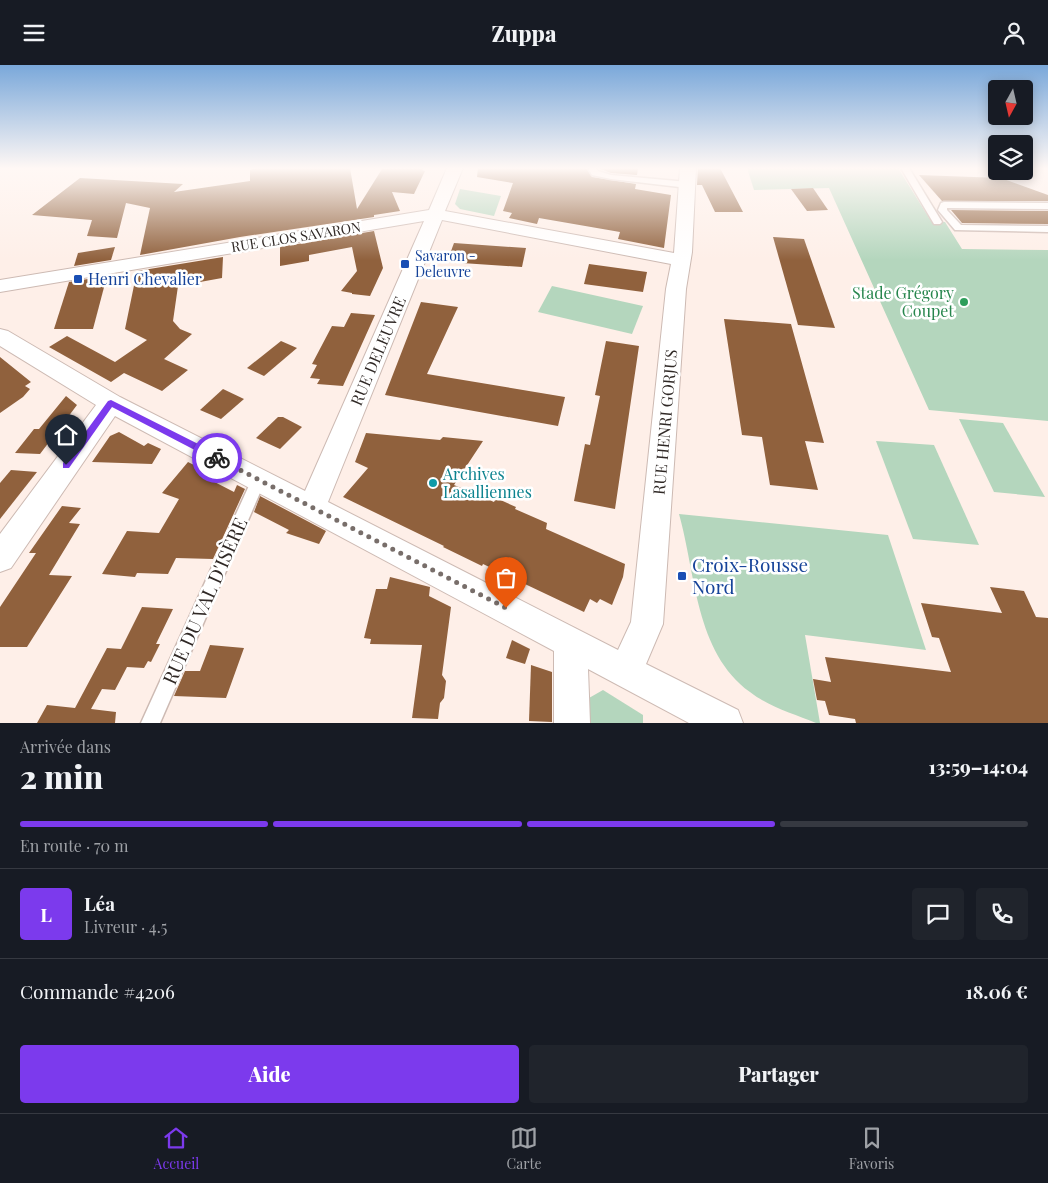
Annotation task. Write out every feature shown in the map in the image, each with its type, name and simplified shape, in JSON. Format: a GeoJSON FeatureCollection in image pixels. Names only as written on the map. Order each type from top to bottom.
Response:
{"type":"FeatureCollection","features":[{"type":"Feature","properties":{"kind":"street","name":"RUE DELEUVRE"},"geometry":{"type":"LineString","coordinates":[[312,506],[442,199]]}},
{"type":"Feature","properties":{"kind":"street","name":"RUE HENRI GORJUS"},"geometry":{"type":"LineString","coordinates":[[626,672],[647,624],[676,289],[681,260],[686,199]]}},
{"type":"Feature","properties":{"kind":"street","name":"RUE CLOS SAVARON"},"geometry":{"type":"LineString","coordinates":[[0,286],[436,214],[681,260]]}},
{"type":"Feature","properties":{"kind":"street"},"geometry":{"type":"LineString","coordinates":[[0,336],[56,368],[111,403],[312,506],[725,723]]}},
{"type":"Feature","properties":{"kind":"street"},"geometry":{"type":"LineString","coordinates":[[0,558],[111,403]]}},
{"type":"Feature","properties":{"kind":"street"},"geometry":{"type":"LineString","coordinates":[[570,642],[572,723]]}},
{"type":"Feature","properties":{"kind":"lane"},"geometry":{"type":"LineString","coordinates":[[923,199],[937,222]]}},
{"type":"Feature","properties":{"kind":"lane"},"geometry":{"type":"LineString","coordinates":[[1048,206],[944,205],[942,210],[958,228],[1048,229]]}},
{"type":"Feature","properties":{"kind":"lane","name":"RUE DU VAL D'ISÈRE"},"geometry":{"type":"LineString","coordinates":[[150,723],[259,479]]}},
{"type":"Feature","properties":{"kind":"green space"},"geometry":{"type":"Polygon","coordinates":[[[457,199],[500,199],[494,216],[460,209],[455,204],[457,199]]]}},
{"type":"Feature","properties":{"kind":"green space","name":"Stade Grégory Coupet"},"geometry":{"type":"Polygon","coordinates":[[[834,199],[917,199],[931,221],[945,222],[962,249],[1048,250],[1048,421],[929,410],[834,199]]]}},
{"type":"Feature","properties":{"kind":"green space"},"geometry":{"type":"Polygon","coordinates":[[[552,286],[643,306],[632,334],[538,312],[552,286]]]}},
{"type":"Feature","properties":{"kind":"green space"},"geometry":{"type":"Polygon","coordinates":[[[959,419],[1003,423],[1045,497],[994,492],[959,419]]]}},
{"type":"Feature","properties":{"kind":"green space"},"geometry":{"type":"Polygon","coordinates":[[[876,441],[934,445],[979,545],[913,539],[876,441]]]}},
{"type":"Feature","properties":{"kind":"green space"},"geometry":{"type":"Polygon","coordinates":[[[679,514],[888,535],[926,650],[805,635],[820,723],[765,702],[750,692],[732,675],[718,656],[700,611],[679,514]]]}},
{"type":"Feature","properties":{"kind":"green space"},"geometry":{"type":"Polygon","coordinates":[[[603,690],[643,715],[643,723],[583,723],[582,702],[603,690]]]}},
{"type":"Feature","properties":{"kind":"building"},"geometry":{"type":"Polygon","coordinates":[[[53,199],[355,199],[357,209],[363,199],[395,199],[400,211],[374,215],[374,217],[240,237],[140,255],[150,208],[126,203],[117,238],[87,236],[92,220],[32,215],[53,199]]]}},
{"type":"Feature","properties":{"kind":"building"},"geometry":{"type":"Polygon","coordinates":[[[507,199],[671,199],[664,248],[618,239],[620,232],[539,218],[537,224],[509,218],[512,213],[503,211],[507,199]]]}},
{"type":"Feature","properties":{"kind":"building"},"geometry":{"type":"Polygon","coordinates":[[[709,199],[736,199],[743,212],[715,212],[709,199]]]}},
{"type":"Feature","properties":{"kind":"building"},"geometry":{"type":"Polygon","coordinates":[[[798,199],[820,199],[828,210],[807,211],[798,199]]]}},
{"type":"Feature","properties":{"kind":"building"},"geometry":{"type":"Polygon","coordinates":[[[940,199],[1048,199],[1048,201],[942,201],[940,199]]]}},
{"type":"Feature","properties":{"kind":"building"},"geometry":{"type":"Polygon","coordinates":[[[951,210],[1048,211],[1048,224],[962,223],[951,210]]]}},
{"type":"Feature","properties":{"kind":"building"},"geometry":{"type":"Polygon","coordinates":[[[374,231],[383,268],[370,296],[341,291],[357,271],[352,247],[309,255],[309,261],[280,266],[280,247],[374,231]]]}},
{"type":"Feature","properties":{"kind":"building"},"geometry":{"type":"Polygon","coordinates":[[[773,237],[804,239],[835,328],[798,325],[773,237]]]}},
{"type":"Feature","properties":{"kind":"building"},"geometry":{"type":"Polygon","coordinates":[[[454,243],[526,248],[522,267],[447,262],[454,243]]]}},
{"type":"Feature","properties":{"kind":"building"},"geometry":{"type":"Polygon","coordinates":[[[115,247],[111,260],[74,266],[78,253],[115,247]]]}},
{"type":"Feature","properties":{"kind":"building"},"geometry":{"type":"Polygon","coordinates":[[[223,257],[222,278],[178,286],[173,321],[180,329],[192,334],[164,359],[188,370],[162,391],[124,373],[111,382],[49,347],[67,336],[115,362],[147,340],[125,329],[137,271],[223,257]]]}},
{"type":"Feature","properties":{"kind":"building"},"geometry":{"type":"Polygon","coordinates":[[[589,264],[647,272],[643,292],[584,284],[589,264]]]}},
{"type":"Feature","properties":{"kind":"building"},"geometry":{"type":"Polygon","coordinates":[[[107,276],[93,329],[54,329],[69,282],[107,276]]]}},
{"type":"Feature","properties":{"kind":"building"},"geometry":{"type":"Polygon","coordinates":[[[421,302],[458,307],[427,374],[565,397],[558,426],[385,395],[421,302]]]}},
{"type":"Feature","properties":{"kind":"building"},"geometry":{"type":"Polygon","coordinates":[[[351,313],[375,315],[343,386],[317,384],[320,379],[310,378],[317,365],[312,364],[332,326],[344,327],[351,313]]]}},
{"type":"Feature","properties":{"kind":"building"},"geometry":{"type":"Polygon","coordinates":[[[724,319],[791,324],[824,443],[805,441],[818,490],[770,485],[762,437],[742,435],[724,319]]]}},
{"type":"Feature","properties":{"kind":"building"},"geometry":{"type":"Polygon","coordinates":[[[281,341],[297,348],[264,376],[247,368],[281,341]]]}},
{"type":"Feature","properties":{"kind":"building"},"geometry":{"type":"Polygon","coordinates":[[[606,341],[639,346],[615,509],[574,501],[585,444],[590,445],[600,396],[595,395],[606,341]]]}},
{"type":"Feature","properties":{"kind":"building"},"geometry":{"type":"Polygon","coordinates":[[[0,357],[31,382],[25,386],[30,389],[23,397],[0,413],[0,357]]]}},
{"type":"Feature","properties":{"kind":"building"},"geometry":{"type":"Polygon","coordinates":[[[223,389],[244,399],[221,419],[200,410],[223,389]]]}},
{"type":"Feature","properties":{"kind":"building"},"geometry":{"type":"Polygon","coordinates":[[[66,396],[77,405],[40,454],[15,453],[34,429],[39,429],[66,396]]]}},
{"type":"Feature","properties":{"kind":"building"},"geometry":{"type":"Polygon","coordinates":[[[278,417],[283,417],[302,427],[280,449],[256,438],[278,417]]]}},
{"type":"Feature","properties":{"kind":"building"},"geometry":{"type":"Polygon","coordinates":[[[119,432],[144,446],[148,443],[161,449],[152,464],[92,462],[110,436],[119,432]]]}},
{"type":"Feature","properties":{"kind":"building"},"geometry":{"type":"Polygon","coordinates":[[[366,433],[440,440],[443,437],[483,441],[454,485],[494,502],[496,498],[516,507],[515,509],[547,523],[546,529],[625,564],[623,577],[612,605],[600,599],[597,603],[590,599],[584,612],[483,564],[482,566],[343,497],[368,468],[355,462],[366,433]]]}},
{"type":"Feature","properties":{"kind":"building"},"geometry":{"type":"Polygon","coordinates":[[[188,462],[202,469],[199,474],[234,492],[237,485],[245,489],[213,559],[176,558],[168,574],[137,573],[135,577],[102,574],[127,531],[159,533],[179,499],[162,493],[188,462]]]}},
{"type":"Feature","properties":{"kind":"building"},"geometry":{"type":"Polygon","coordinates":[[[11,470],[37,472],[0,519],[0,483],[11,470]]]}},
{"type":"Feature","properties":{"kind":"building"},"geometry":{"type":"Polygon","coordinates":[[[260,496],[326,531],[319,544],[286,533],[289,530],[254,512],[260,496]]]}},
{"type":"Feature","properties":{"kind":"building"},"geometry":{"type":"Polygon","coordinates":[[[62,506],[81,508],[69,523],[80,524],[49,575],[72,576],[27,647],[0,647],[0,607],[36,553],[29,553],[62,506]]]}},
{"type":"Feature","properties":{"kind":"building"},"geometry":{"type":"Polygon","coordinates":[[[390,577],[430,587],[429,596],[451,607],[442,675],[446,681],[444,698],[440,703],[438,719],[412,718],[422,645],[370,644],[371,639],[364,638],[376,589],[387,589],[390,577]]]}},
{"type":"Feature","properties":{"kind":"building"},"geometry":{"type":"Polygon","coordinates":[[[990,587],[1024,591],[1036,617],[1048,618],[1048,723],[856,723],[855,719],[829,715],[825,701],[817,700],[813,679],[831,682],[825,657],[951,672],[939,638],[932,637],[921,603],[1002,613],[990,587]]]}},
{"type":"Feature","properties":{"kind":"building"},"geometry":{"type":"Polygon","coordinates":[[[142,607],[173,609],[156,644],[160,644],[151,662],[148,661],[144,668],[127,667],[115,690],[102,689],[91,709],[116,712],[115,723],[37,723],[47,705],[75,708],[107,648],[121,649],[142,607]]]}},
{"type":"Feature","properties":{"kind":"building"},"geometry":{"type":"Polygon","coordinates":[[[512,640],[530,649],[525,664],[506,658],[512,640]]]}},
{"type":"Feature","properties":{"kind":"building"},"geometry":{"type":"Polygon","coordinates":[[[210,645],[244,648],[226,698],[174,696],[185,671],[200,671],[210,645]]]}},
{"type":"Feature","properties":{"kind":"building"},"geometry":{"type":"Polygon","coordinates":[[[531,665],[552,672],[552,722],[529,721],[531,665]]]}},
{"type":"Feature","properties":{"kind":"way so far"},"geometry":{"type":"LineString","coordinates":[[217,458],[506,608]]}},
{"type":"Feature","properties":{"kind":"place","name":"Savaron - Deleuvre"},"geometry":{"type":"Point","coordinates":[405,264]}},
{"type":"Feature","properties":{"kind":"place","name":"Henri Chevalier"},"geometry":{"type":"Point","coordinates":[78,279]}},
{"type":"Feature","properties":{"kind":"place","name":"Stade Grégory Coupet"},"geometry":{"type":"Point","coordinates":[964,302]}},
{"type":"Feature","properties":{"kind":"place","name":"Archives Lasalliennes"},"geometry":{"type":"Point","coordinates":[433,483]}},
{"type":"Feature","properties":{"kind":"place","name":"Croix-Rousse Nord"},"geometry":{"type":"Point","coordinates":[682,576]}},
{"type":"Feature","properties":{"kind":"route"},"geometry":{"type":"LineString","coordinates":[[66,465],[111,403],[217,458]]}}]}
